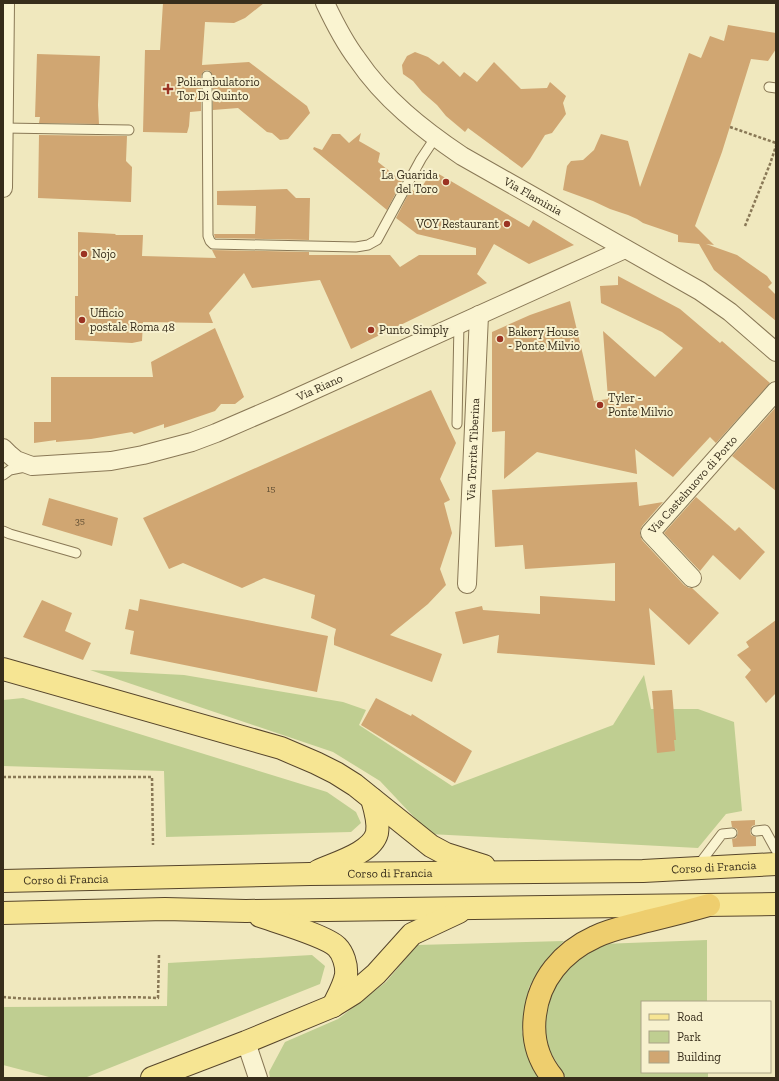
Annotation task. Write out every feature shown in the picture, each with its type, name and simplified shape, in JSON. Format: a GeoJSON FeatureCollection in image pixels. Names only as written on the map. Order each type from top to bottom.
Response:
{"type":"FeatureCollection","features":[{"type":"Feature","properties":{"kind":"highway"},"geometry":{"type":"LineString","coordinates":[[552,1078],[538,1053],[534,1026],[540,994],[548,976],[554,968],[571,951],[595,937],[625,927],[709,905]]}},
{"type":"Feature","properties":{"kind":"main road"},"geometry":{"type":"LineString","coordinates":[[3,668],[281,748],[336,773],[359,788],[431,846],[461,859],[519,872]]}},
{"type":"Feature","properties":{"kind":"main road"},"geometry":{"type":"LineString","coordinates":[[310,874],[358,853],[370,845],[374,838],[377,825],[372,799]]}},
{"type":"Feature","properties":{"kind":"main road","name":"Corso di Francia"},"geometry":{"type":"LineString","coordinates":[[3,881],[310,874],[643,871],[776,864]]}},
{"type":"Feature","properties":{"kind":"main road"},"geometry":{"type":"LineString","coordinates":[[3,913],[165,909],[246,911],[776,904]]}},
{"type":"Feature","properties":{"kind":"main road"},"geometry":{"type":"LineString","coordinates":[[152,1078],[246,1042],[333,1006],[354,993],[376,974],[412,934],[468,908]]}},
{"type":"Feature","properties":{"kind":"main road"},"geometry":{"type":"LineString","coordinates":[[246,911],[315,936],[336,946],[344,960],[346,974],[343,985],[333,1006]]}},
{"type":"Feature","properties":{"kind":"street"},"geometry":{"type":"LineString","coordinates":[[3,188],[5,3]]}},
{"type":"Feature","properties":{"kind":"street","name":"Via Flaminia"},"geometry":{"type":"LineString","coordinates":[[325,3],[352,51],[370,76],[403,110],[435,138],[462,156],[682,280],[730,312],[776,352]]}},
{"type":"Feature","properties":{"kind":"street","name":"Via Riano"},"geometry":{"type":"LineString","coordinates":[[3,448],[16,460],[32,466],[111,461],[143,455],[192,442],[283,404],[625,249]]}},
{"type":"Feature","properties":{"kind":"street","name":"Via Torrita Tiberina"},"geometry":{"type":"LineString","coordinates":[[467,584],[479,315]]}},
{"type":"Feature","properties":{"kind":"street","name":"Via Castelnuovo di Porto"},"geometry":{"type":"LineString","coordinates":[[692,578],[650,533],[776,392]]}},
{"type":"Feature","properties":{"kind":"street"},"geometry":{"type":"LineString","coordinates":[[244,1078],[246,1042]]}},
{"type":"Feature","properties":{"kind":"street"},"geometry":{"type":"LineString","coordinates":[[246,1042],[258,1078]]}},
{"type":"Feature","properties":{"kind":"lane"},"geometry":{"type":"LineString","coordinates":[[207,76],[208,236],[213,244],[356,247],[368,245],[377,240],[421,159],[435,138]]}},
{"type":"Feature","properties":{"kind":"lane"},"geometry":{"type":"LineString","coordinates":[[4,128],[129,130]]}},
{"type":"Feature","properties":{"kind":"lane"},"geometry":{"type":"LineString","coordinates":[[457,424],[460,323]]}},
{"type":"Feature","properties":{"kind":"lane"},"geometry":{"type":"LineString","coordinates":[[3,475],[10,470],[32,466]]}},
{"type":"Feature","properties":{"kind":"lane"},"geometry":{"type":"LineString","coordinates":[[3,531],[76,553]]}},
{"type":"Feature","properties":{"kind":"lane"},"geometry":{"type":"LineString","coordinates":[[756,831],[765,830],[776,850]]}},
{"type":"Feature","properties":{"kind":"lane"},"geometry":{"type":"LineString","coordinates":[[696,869],[722,834],[732,833]]}},
{"type":"Feature","properties":{"kind":"path"},"geometry":{"type":"LineString","coordinates":[[730,127],[776,143]]}},
{"type":"Feature","properties":{"kind":"path"},"geometry":{"type":"LineString","coordinates":[[745,226],[776,146]]}},
{"type":"Feature","properties":{"kind":"path"},"geometry":{"type":"LineString","coordinates":[[3,777],[152,777],[153,845]]}},
{"type":"Feature","properties":{"kind":"path"},"geometry":{"type":"LineString","coordinates":[[3,997],[25,999],[158,998],[159,955]]}},
{"type":"Feature","properties":{"kind":"green space"},"geometry":{"type":"Polygon","coordinates":[[[90,670],[184,675],[343,702],[366,710],[359,725],[452,786],[613,725],[644,675],[651,709],[698,709],[734,722],[742,811],[726,814],[698,848],[430,834],[380,781],[333,752],[90,670]]]}},
{"type":"Feature","properties":{"kind":"green space"},"geometry":{"type":"Polygon","coordinates":[[[23,698],[327,792],[356,812],[361,823],[351,832],[166,837],[164,771],[3,766],[3,700],[23,698]]]}},
{"type":"Feature","properties":{"kind":"green space"},"geometry":{"type":"Polygon","coordinates":[[[707,940],[707,1001],[641,1001],[641,1073],[708,1073],[708,1078],[566,1078],[547,1046],[544,1022],[551,988],[574,959],[602,944],[707,940]]]}},
{"type":"Feature","properties":{"kind":"green space"},"geometry":{"type":"Polygon","coordinates":[[[564,941],[544,962],[529,987],[522,1032],[541,1078],[270,1078],[269,1072],[285,1042],[338,1019],[386,982],[417,945],[564,941]]]}},
{"type":"Feature","properties":{"kind":"green space"},"geometry":{"type":"Polygon","coordinates":[[[312,955],[325,966],[320,984],[87,1077],[49,1077],[3,1065],[3,1007],[167,1006],[168,963],[312,955]]]}},
{"type":"Feature","properties":{"kind":"building"},"geometry":{"type":"Polygon","coordinates":[[[163,3],[264,3],[245,18],[234,23],[205,22],[202,65],[249,62],[307,106],[310,113],[288,139],[280,140],[272,133],[267,132],[238,108],[213,110],[213,76],[210,71],[207,70],[204,71],[201,76],[201,111],[190,112],[187,133],[143,132],[145,50],[160,50],[163,3]]]}},
{"type":"Feature","properties":{"kind":"building"},"geometry":{"type":"Polygon","coordinates":[[[728,25],[776,33],[776,49],[768,61],[751,59],[722,152],[695,226],[714,245],[706,244],[737,255],[767,276],[772,283],[768,287],[776,295],[776,321],[714,270],[699,244],[678,242],[678,235],[643,223],[628,215],[563,190],[567,166],[571,161],[583,160],[594,150],[601,134],[628,141],[640,187],[689,53],[701,58],[710,36],[724,41],[728,25]]]}},
{"type":"Feature","properties":{"kind":"building"},"geometry":{"type":"Polygon","coordinates":[[[415,52],[428,57],[439,65],[443,61],[460,77],[464,72],[477,82],[494,62],[521,89],[547,88],[550,82],[566,96],[563,103],[566,114],[552,133],[545,135],[530,159],[522,168],[468,128],[465,132],[446,116],[413,81],[403,74],[402,65],[407,56],[415,52]]]}},
{"type":"Feature","properties":{"kind":"building"},"geometry":{"type":"Polygon","coordinates":[[[37,54],[100,56],[98,105],[99,124],[39,123],[40,117],[35,117],[37,54]]]}},
{"type":"Feature","properties":{"kind":"building"},"geometry":{"type":"Polygon","coordinates":[[[361,133],[359,141],[380,153],[378,162],[402,181],[387,210],[313,149],[314,147],[322,150],[332,134],[340,134],[349,143],[361,133]]]}},
{"type":"Feature","properties":{"kind":"building"},"geometry":{"type":"Polygon","coordinates":[[[39,135],[127,136],[126,161],[132,167],[131,202],[38,198],[39,135]]]}},
{"type":"Feature","properties":{"kind":"building"},"geometry":{"type":"Polygon","coordinates":[[[432,170],[529,227],[533,220],[574,245],[529,264],[494,244],[477,274],[487,283],[351,349],[320,280],[252,288],[244,273],[209,313],[213,323],[143,322],[142,341],[132,343],[75,340],[75,296],[78,296],[78,232],[116,234],[115,235],[143,235],[142,256],[216,258],[212,250],[309,252],[309,255],[390,255],[400,267],[419,255],[476,255],[476,248],[417,234],[396,218],[411,189],[418,194],[432,170]]]}},
{"type":"Feature","properties":{"kind":"building"},"geometry":{"type":"Polygon","coordinates":[[[287,189],[296,198],[310,198],[309,240],[215,238],[214,234],[255,234],[256,206],[217,205],[217,191],[287,189]]]}},
{"type":"Feature","properties":{"kind":"building"},"geometry":{"type":"Polygon","coordinates":[[[618,276],[680,309],[720,343],[722,341],[770,383],[716,443],[710,437],[673,477],[635,449],[637,474],[537,452],[504,479],[505,431],[492,432],[492,332],[530,315],[570,301],[594,401],[608,399],[603,331],[655,377],[683,348],[662,332],[601,303],[600,286],[618,285],[618,276]]]}},
{"type":"Feature","properties":{"kind":"building"},"geometry":{"type":"Polygon","coordinates":[[[215,328],[244,397],[235,404],[221,404],[215,411],[164,428],[164,424],[134,434],[132,432],[91,439],[56,442],[56,440],[34,443],[34,422],[51,422],[51,377],[153,377],[151,362],[215,328]]]}},
{"type":"Feature","properties":{"kind":"building"},"geometry":{"type":"Polygon","coordinates":[[[431,390],[456,443],[440,479],[450,500],[444,503],[452,533],[440,569],[446,585],[428,604],[390,635],[442,654],[432,682],[334,645],[336,629],[311,618],[315,595],[264,578],[242,588],[183,563],[169,569],[143,518],[431,390]]]}},
{"type":"Feature","properties":{"kind":"building"},"geometry":{"type":"Polygon","coordinates":[[[776,407],[776,491],[732,456],[776,407]]]}},
{"type":"Feature","properties":{"kind":"building"},"geometry":{"type":"Polygon","coordinates":[[[637,482],[639,506],[663,502],[642,526],[640,535],[642,540],[684,585],[692,588],[719,613],[689,645],[649,608],[655,665],[497,653],[499,635],[463,644],[455,612],[482,606],[483,610],[540,614],[540,596],[615,601],[615,563],[525,569],[523,545],[495,547],[492,490],[637,482]]]}},
{"type":"Feature","properties":{"kind":"building"},"geometry":{"type":"Polygon","coordinates":[[[696,497],[735,531],[739,527],[765,552],[740,580],[713,555],[700,571],[664,533],[696,497]]]}},
{"type":"Feature","properties":{"kind":"building"},"geometry":{"type":"Polygon","coordinates":[[[49,498],[118,518],[112,546],[42,525],[49,498]]]}},
{"type":"Feature","properties":{"kind":"building"},"geometry":{"type":"Polygon","coordinates":[[[140,599],[328,636],[317,692],[130,654],[134,631],[125,629],[129,609],[138,611],[140,599]]]}},
{"type":"Feature","properties":{"kind":"building"},"geometry":{"type":"Polygon","coordinates":[[[42,600],[72,613],[65,631],[91,643],[83,660],[23,637],[42,600]]]}},
{"type":"Feature","properties":{"kind":"building"},"geometry":{"type":"Polygon","coordinates":[[[776,620],[776,693],[766,703],[745,677],[751,670],[737,655],[749,647],[746,642],[776,620]]]}},
{"type":"Feature","properties":{"kind":"building"},"geometry":{"type":"Polygon","coordinates":[[[672,690],[676,740],[674,740],[675,751],[657,753],[652,691],[672,690]]]}},
{"type":"Feature","properties":{"kind":"building"},"geometry":{"type":"Polygon","coordinates":[[[376,698],[411,716],[412,714],[472,751],[455,783],[361,725],[376,698]]]}},
{"type":"Feature","properties":{"kind":"building"},"geometry":{"type":"Polygon","coordinates":[[[755,820],[755,825],[752,826],[750,831],[751,835],[756,837],[756,846],[733,847],[732,839],[736,838],[738,833],[737,829],[732,827],[731,821],[755,820]]]}},
{"type":"Feature","properties":{"kind":"place","name":"Poliambulatorio Tor Di Quinto"},"geometry":{"type":"Point","coordinates":[168,89]}},
{"type":"Feature","properties":{"kind":"place","name":"La Guarida del Toro"},"geometry":{"type":"Point","coordinates":[446,182]}},
{"type":"Feature","properties":{"kind":"place","name":"VOY Restaurant"},"geometry":{"type":"Point","coordinates":[507,224]}},
{"type":"Feature","properties":{"kind":"place","name":"Nojo"},"geometry":{"type":"Point","coordinates":[84,254]}},
{"type":"Feature","properties":{"kind":"place","name":"Ufficio postale Roma 48"},"geometry":{"type":"Point","coordinates":[82,320]}},
{"type":"Feature","properties":{"kind":"place","name":"Punto Simply"},"geometry":{"type":"Point","coordinates":[371,330]}},
{"type":"Feature","properties":{"kind":"place","name":"Bakery House - Ponte Milvio"},"geometry":{"type":"Point","coordinates":[500,339]}},
{"type":"Feature","properties":{"kind":"place","name":"Tyler - Ponte Milvio"},"geometry":{"type":"Point","coordinates":[600,405]}}]}
